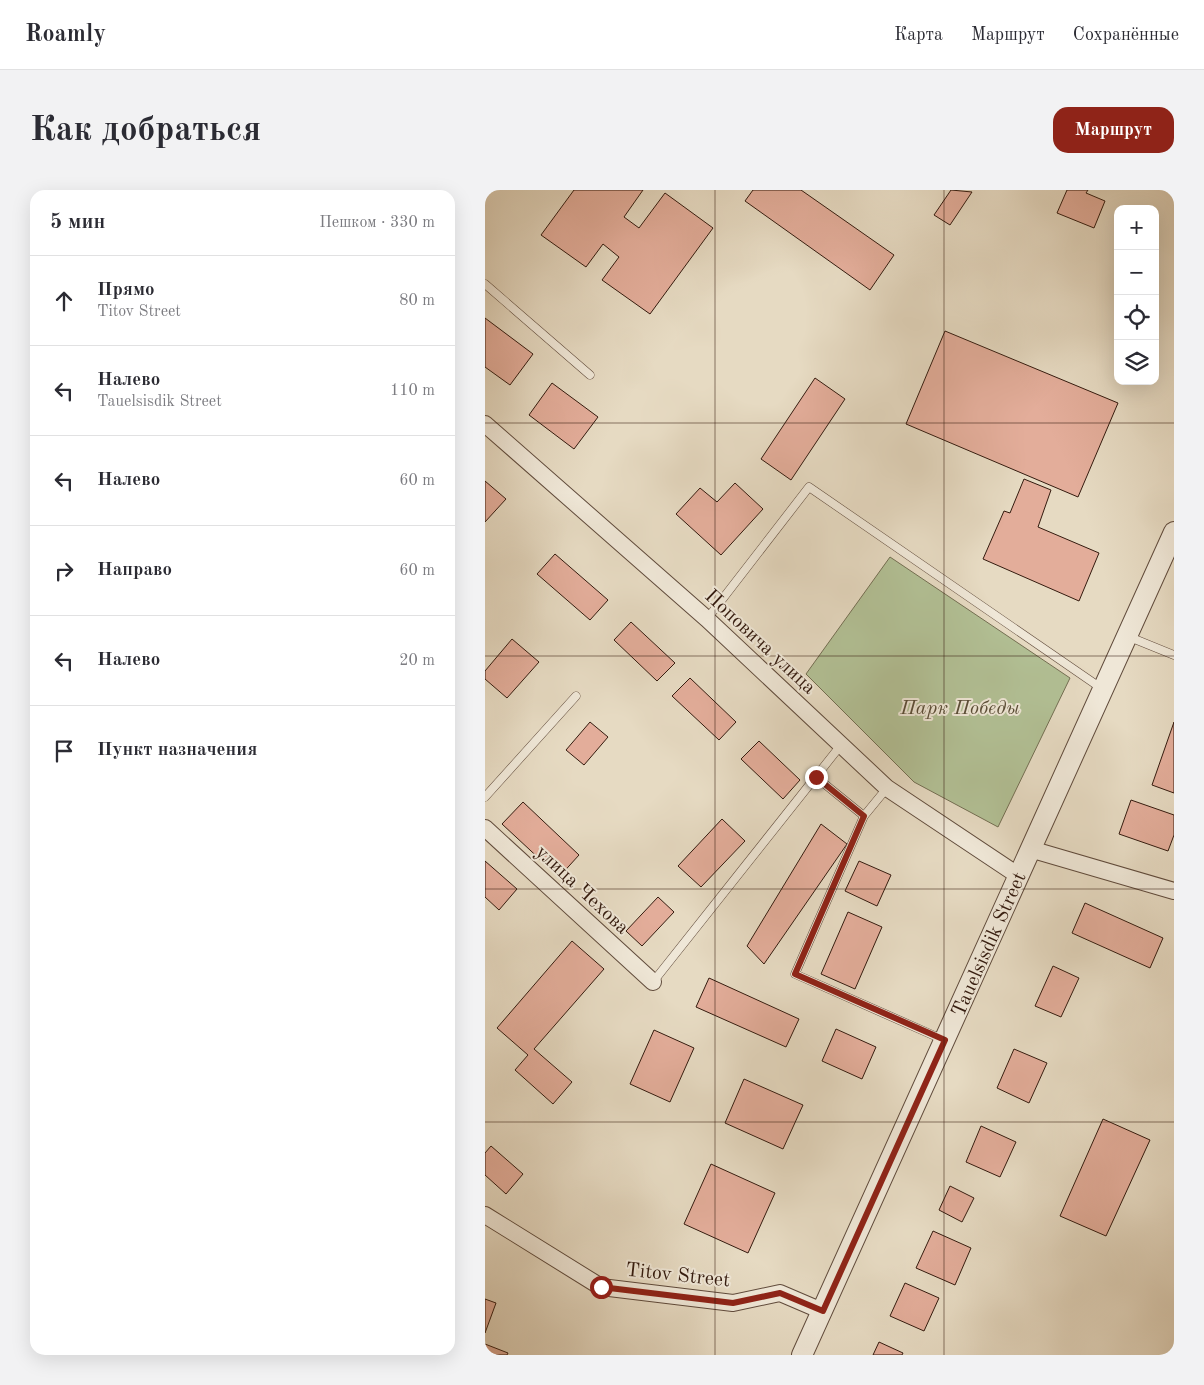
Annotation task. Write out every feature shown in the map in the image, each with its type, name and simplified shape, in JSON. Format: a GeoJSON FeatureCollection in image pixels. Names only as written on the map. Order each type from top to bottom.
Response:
{"type":"FeatureCollection","features":[{"type":"Feature","properties":{"kind":"street","name":"Поповича улица"},"geometry":{"type":"LineString","coordinates":[[485,424],[707,619],[887,788],[1019,876]]}},
{"type":"Feature","properties":{"kind":"street","name":"Tauelsisdik Street"},"geometry":{"type":"LineString","coordinates":[[802,1355],[1174,532]]}},
{"type":"Feature","properties":{"kind":"street","name":"улица Чехова"},"geometry":{"type":"LineString","coordinates":[[485,828],[653,982]]}},
{"type":"Feature","properties":{"kind":"street"},"geometry":{"type":"LineString","coordinates":[[1030,849],[1174,891]]}},
{"type":"Feature","properties":{"kind":"street","name":"Titov Street"},"geometry":{"type":"LineString","coordinates":[[485,1215],[601,1287],[733,1303],[780,1293],[823,1311]]}},
{"type":"Feature","properties":{"kind":"lane"},"geometry":{"type":"LineString","coordinates":[[485,284],[590,375]]}},
{"type":"Feature","properties":{"kind":"lane"},"geometry":{"type":"LineString","coordinates":[[707,619],[809,487],[1103,690]]}},
{"type":"Feature","properties":{"kind":"lane"},"geometry":{"type":"LineString","coordinates":[[1127,636],[1174,656]]}},
{"type":"Feature","properties":{"kind":"lane"},"geometry":{"type":"LineString","coordinates":[[485,797],[577,696]]}},
{"type":"Feature","properties":{"kind":"lane"},"geometry":{"type":"LineString","coordinates":[[653,982],[841,745]]}},
{"type":"Feature","properties":{"kind":"lane"},"geometry":{"type":"LineString","coordinates":[[816,777],[864,816]]}},
{"type":"Feature","properties":{"kind":"lane"},"geometry":{"type":"LineString","coordinates":[[887,788],[864,816],[795,974],[945,1040]]}},
{"type":"Feature","properties":{"kind":"green space","name":"Парк Победы"},"geometry":{"type":"Polygon","coordinates":[[[890,557],[1070,678],[998,827],[914,782],[806,674],[890,557]]]}},
{"type":"Feature","properties":{"kind":"building"},"geometry":{"type":"Polygon","coordinates":[[[574,190],[643,190],[624,217],[639,228],[665,193],[713,228],[650,314],[602,280],[619,257],[603,244],[586,267],[541,235],[574,190]]]}},
{"type":"Feature","properties":{"kind":"building"},"geometry":{"type":"Polygon","coordinates":[[[753,190],[801,190],[894,255],[870,290],[745,201],[753,190]]]}},
{"type":"Feature","properties":{"kind":"building"},"geometry":{"type":"Polygon","coordinates":[[[951,190],[972,192],[950,225],[934,215],[951,190]]]}},
{"type":"Feature","properties":{"kind":"building"},"geometry":{"type":"Polygon","coordinates":[[[1067,190],[1088,190],[1086,193],[1105,201],[1094,228],[1057,213],[1067,190]]]}},
{"type":"Feature","properties":{"kind":"building"},"geometry":{"type":"Polygon","coordinates":[[[485,318],[533,354],[510,385],[485,367],[485,318]]]}},
{"type":"Feature","properties":{"kind":"building"},"geometry":{"type":"Polygon","coordinates":[[[945,331],[1118,403],[1078,497],[906,424],[945,331]]]}},
{"type":"Feature","properties":{"kind":"building"},"geometry":{"type":"Polygon","coordinates":[[[815,378],[845,399],[791,480],[761,459],[815,378]]]}},
{"type":"Feature","properties":{"kind":"building"},"geometry":{"type":"Polygon","coordinates":[[[552,383],[598,417],[574,449],[529,415],[552,383]]]}},
{"type":"Feature","properties":{"kind":"building"},"geometry":{"type":"Polygon","coordinates":[[[1024,479],[1051,490],[1038,527],[1099,553],[1079,601],[983,559],[1004,511],[1010,513],[1024,479]]]}},
{"type":"Feature","properties":{"kind":"building"},"geometry":{"type":"Polygon","coordinates":[[[485,481],[506,499],[485,522],[485,481]]]}},
{"type":"Feature","properties":{"kind":"building"},"geometry":{"type":"Polygon","coordinates":[[[735,483],[763,509],[721,555],[676,514],[700,488],[717,502],[735,483]]]}},
{"type":"Feature","properties":{"kind":"building"},"geometry":{"type":"Polygon","coordinates":[[[555,554],[608,600],[590,620],[537,574],[555,554]]]}},
{"type":"Feature","properties":{"kind":"building"},"geometry":{"type":"Polygon","coordinates":[[[631,622],[675,663],[657,681],[614,640],[631,622]]]}},
{"type":"Feature","properties":{"kind":"building"},"geometry":{"type":"Polygon","coordinates":[[[512,639],[539,662],[507,698],[485,679],[485,671],[512,639]]]}},
{"type":"Feature","properties":{"kind":"building"},"geometry":{"type":"Polygon","coordinates":[[[690,678],[736,722],[719,740],[672,696],[690,678]]]}},
{"type":"Feature","properties":{"kind":"building"},"geometry":{"type":"Polygon","coordinates":[[[590,722],[608,737],[584,765],[566,750],[590,722]]]}},
{"type":"Feature","properties":{"kind":"building"},"geometry":{"type":"Polygon","coordinates":[[[1174,722],[1174,793],[1152,785],[1174,722]]]}},
{"type":"Feature","properties":{"kind":"building"},"geometry":{"type":"Polygon","coordinates":[[[759,741],[800,780],[783,799],[741,759],[759,741]]]}},
{"type":"Feature","properties":{"kind":"building"},"geometry":{"type":"Polygon","coordinates":[[[1131,800],[1174,815],[1174,835],[1168,851],[1119,834],[1131,800]]]}},
{"type":"Feature","properties":{"kind":"building"},"geometry":{"type":"Polygon","coordinates":[[[523,802],[579,855],[559,877],[502,824],[523,802]]]}},
{"type":"Feature","properties":{"kind":"building"},"geometry":{"type":"Polygon","coordinates":[[[722,819],[745,841],[701,887],[678,866],[722,819]]]}},
{"type":"Feature","properties":{"kind":"building"},"geometry":{"type":"Polygon","coordinates":[[[821,824],[847,844],[764,964],[747,946],[821,824]]]}},
{"type":"Feature","properties":{"kind":"building"},"geometry":{"type":"Polygon","coordinates":[[[485,861],[517,889],[499,910],[485,897],[485,861]]]}},
{"type":"Feature","properties":{"kind":"building"},"geometry":{"type":"Polygon","coordinates":[[[859,861],[891,875],[877,906],[845,891],[859,861]]]}},
{"type":"Feature","properties":{"kind":"building"},"geometry":{"type":"Polygon","coordinates":[[[658,897],[674,912],[642,946],[626,931],[658,897]]]}},
{"type":"Feature","properties":{"kind":"building"},"geometry":{"type":"Polygon","coordinates":[[[1085,903],[1163,938],[1150,968],[1072,933],[1085,903]]]}},
{"type":"Feature","properties":{"kind":"building"},"geometry":{"type":"Polygon","coordinates":[[[848,912],[882,927],[855,989],[821,974],[848,912]]]}},
{"type":"Feature","properties":{"kind":"building"},"geometry":{"type":"Polygon","coordinates":[[[572,941],[604,969],[534,1049],[572,1082],[553,1104],[515,1070],[528,1055],[497,1028],[572,941]]]}},
{"type":"Feature","properties":{"kind":"building"},"geometry":{"type":"Polygon","coordinates":[[[1053,966],[1079,978],[1061,1017],[1035,1006],[1053,966]]]}},
{"type":"Feature","properties":{"kind":"building"},"geometry":{"type":"Polygon","coordinates":[[[709,978],[799,1019],[786,1047],[696,1007],[709,978]]]}},
{"type":"Feature","properties":{"kind":"building"},"geometry":{"type":"Polygon","coordinates":[[[836,1029],[876,1047],[862,1079],[822,1061],[836,1029]]]}},
{"type":"Feature","properties":{"kind":"building"},"geometry":{"type":"Polygon","coordinates":[[[654,1030],[694,1048],[670,1102],[630,1084],[654,1030]]]}},
{"type":"Feature","properties":{"kind":"building"},"geometry":{"type":"Polygon","coordinates":[[[1014,1049],[1047,1063],[1029,1103],[997,1088],[1014,1049]]]}},
{"type":"Feature","properties":{"kind":"building"},"geometry":{"type":"Polygon","coordinates":[[[744,1079],[803,1105],[783,1149],[725,1123],[744,1079]]]}},
{"type":"Feature","properties":{"kind":"building"},"geometry":{"type":"Polygon","coordinates":[[[1103,1119],[1150,1140],[1106,1236],[1060,1216],[1103,1119]]]}},
{"type":"Feature","properties":{"kind":"building"},"geometry":{"type":"Polygon","coordinates":[[[981,1126],[1016,1142],[1000,1177],[966,1162],[981,1126]]]}},
{"type":"Feature","properties":{"kind":"building"},"geometry":{"type":"Polygon","coordinates":[[[491,1146],[523,1174],[506,1194],[485,1175],[485,1153],[491,1146]]]}},
{"type":"Feature","properties":{"kind":"building"},"geometry":{"type":"Polygon","coordinates":[[[711,1164],[775,1193],[748,1253],[684,1224],[711,1164]]]}},
{"type":"Feature","properties":{"kind":"building"},"geometry":{"type":"Polygon","coordinates":[[[950,1186],[974,1198],[962,1222],[939,1210],[950,1186]]]}},
{"type":"Feature","properties":{"kind":"building"},"geometry":{"type":"Polygon","coordinates":[[[933,1231],[971,1248],[955,1285],[916,1268],[933,1231]]]}},
{"type":"Feature","properties":{"kind":"building"},"geometry":{"type":"Polygon","coordinates":[[[905,1283],[939,1298],[924,1331],[890,1316],[905,1283]]]}},
{"type":"Feature","properties":{"kind":"building"},"geometry":{"type":"Polygon","coordinates":[[[485,1299],[496,1303],[485,1333],[485,1299]]]}},
{"type":"Feature","properties":{"kind":"building"},"geometry":{"type":"Polygon","coordinates":[[[879,1342],[903,1353],[902,1355],[873,1355],[879,1342]]]}},
{"type":"Feature","properties":{"kind":"building"},"geometry":{"type":"Polygon","coordinates":[[[485,1344],[508,1353],[507,1355],[485,1355],[485,1344]]]}},
{"type":"Feature","properties":{"kind":"route"},"geometry":{"type":"LineString","coordinates":[[601,1287],[733,1303],[780,1293],[823,1311],[945,1040],[795,974],[864,816],[816,777]]}}]}
